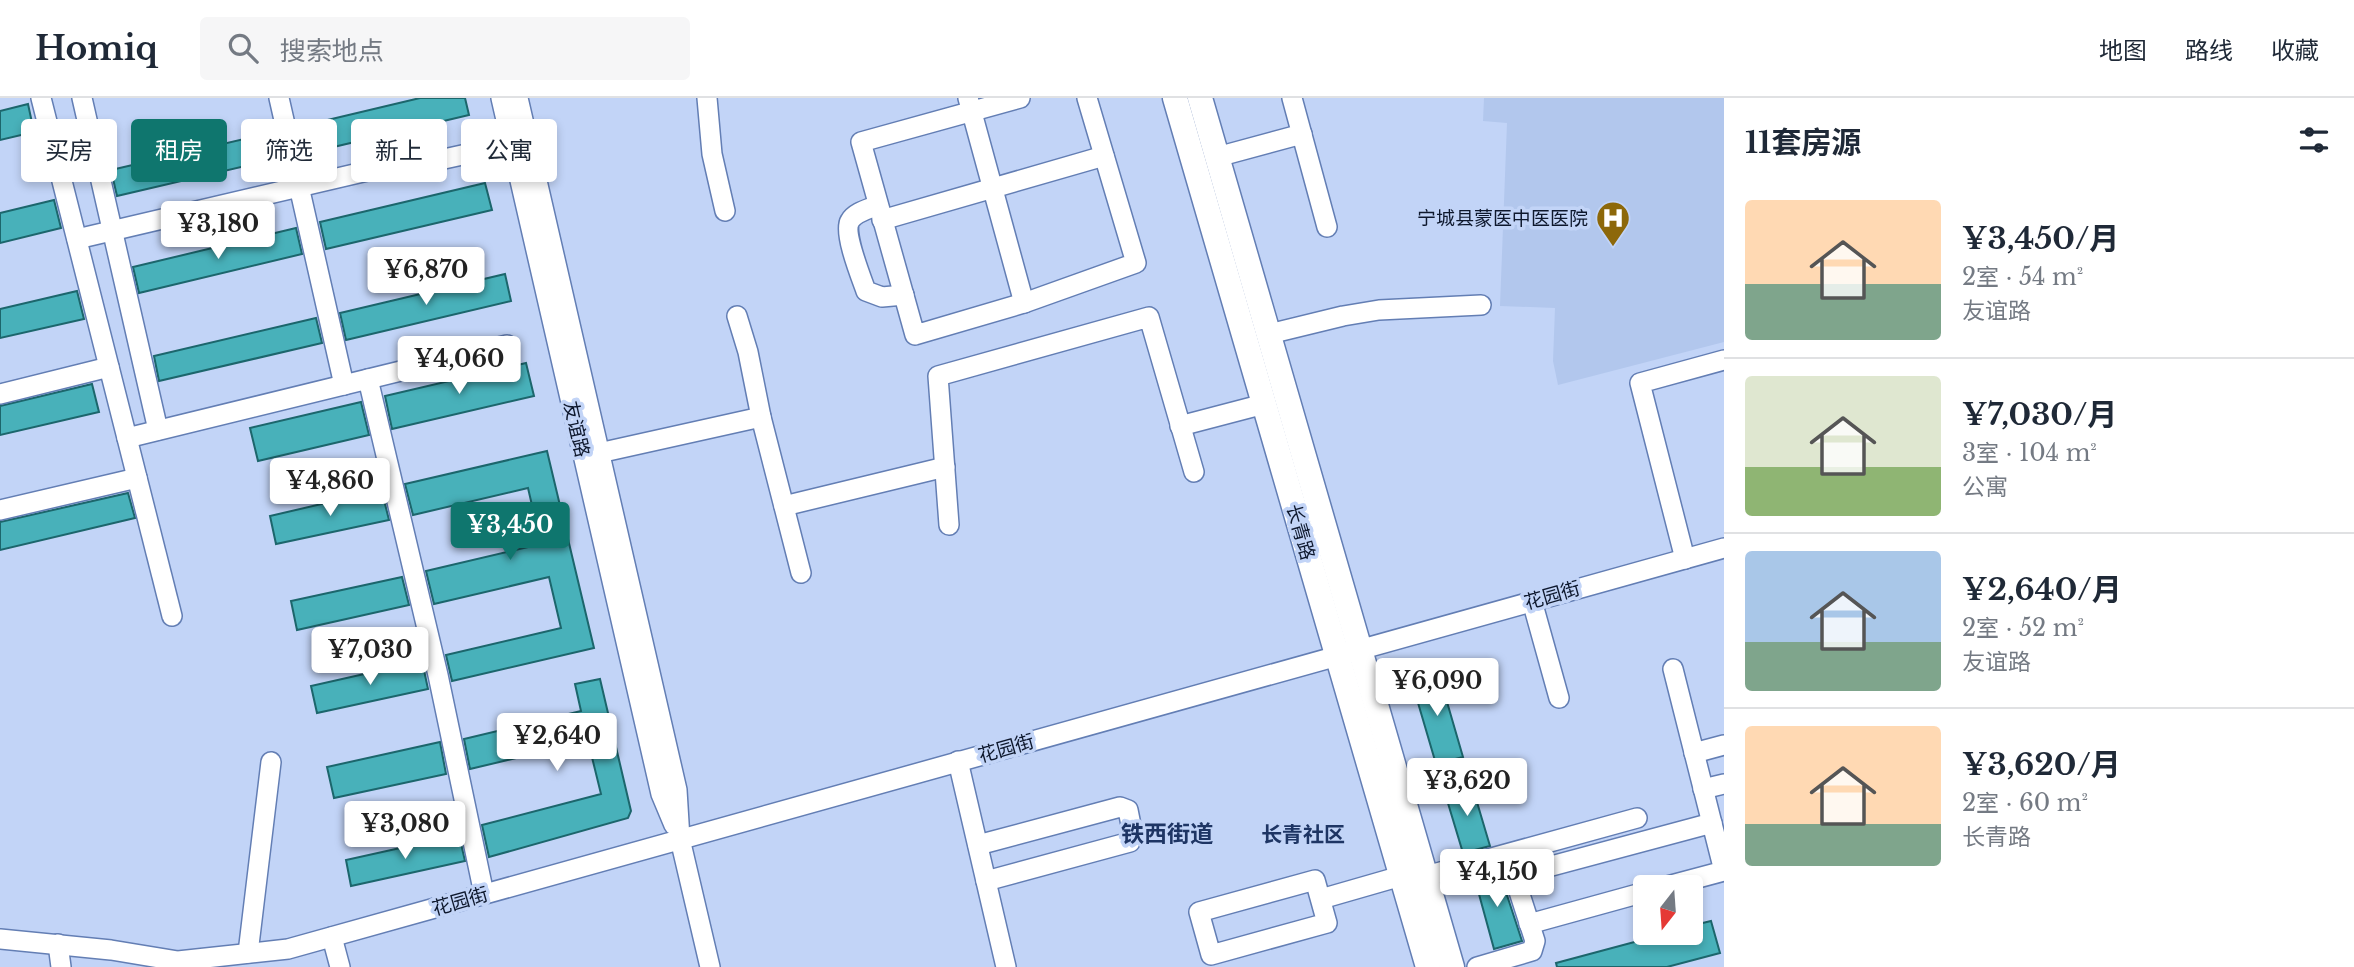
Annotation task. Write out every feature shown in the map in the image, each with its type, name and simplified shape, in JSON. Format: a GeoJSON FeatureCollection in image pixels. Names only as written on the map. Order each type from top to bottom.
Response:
{"type":"FeatureCollection","features":[{"type":"Feature","properties":{"kind":"main road","name":"长青路"},"geometry":{"type":"LineString","coordinates":[[1175,98],[1264,404],[1349,652]]}},
{"type":"Feature","properties":{"kind":"main road","name":"长青路"},"geometry":{"type":"LineString","coordinates":[[1200,98],[1269,334],[1349,652],[1414,876],[1452,967]]}},
{"type":"Feature","properties":{"kind":"main road","name":"长青路"},"geometry":{"type":"LineString","coordinates":[[1414,876],[1427,967]]}},
{"type":"Feature","properties":{"kind":"street"},"geometry":{"type":"LineString","coordinates":[[41,98],[172,616]]}},
{"type":"Feature","properties":{"kind":"street"},"geometry":{"type":"LineString","coordinates":[[82,98],[158,430]]}},
{"type":"Feature","properties":{"kind":"street"},"geometry":{"type":"LineString","coordinates":[[279,98],[344,385]]}},
{"type":"Feature","properties":{"kind":"street","name":"友谊路"},"geometry":{"type":"LineString","coordinates":[[501,98],[506,119]]}},
{"type":"Feature","properties":{"kind":"street","name":"友谊路"},"geometry":{"type":"LineString","coordinates":[[518,98],[677,790],[680,839],[710,967]]}},
{"type":"Feature","properties":{"kind":"street"},"geometry":{"type":"LineString","coordinates":[[707,98],[712,154],[725,211]]}},
{"type":"Feature","properties":{"kind":"street"},"geometry":{"type":"LineString","coordinates":[[1020,98],[970,105],[860,142],[915,335],[1024,303],[1136,263],[1087,98]]}},
{"type":"Feature","properties":{"kind":"street"},"geometry":{"type":"LineString","coordinates":[[1292,98],[1327,227]]}},
{"type":"Feature","properties":{"kind":"street"},"geometry":{"type":"LineString","coordinates":[[970,105],[1024,303]]}},
{"type":"Feature","properties":{"kind":"street"},"geometry":{"type":"LineString","coordinates":[[1217,157],[1302,134]]}},
{"type":"Feature","properties":{"kind":"street"},"geometry":{"type":"LineString","coordinates":[[76,239],[423,158],[444,159],[461,155]]}},
{"type":"Feature","properties":{"kind":"street"},"geometry":{"type":"LineString","coordinates":[[904,295],[882,297],[866,290],[847,231],[856,214],[880,213],[993,188],[1104,156]]}},
{"type":"Feature","properties":{"kind":"street","name":"友谊路"},"geometry":{"type":"LineString","coordinates":[[521,182],[661,794],[680,839]]}},
{"type":"Feature","properties":{"kind":"street"},"geometry":{"type":"LineString","coordinates":[[1269,334],[1379,310],[1480,305]]}},
{"type":"Feature","properties":{"kind":"street"},"geometry":{"type":"LineString","coordinates":[[737,316],[801,573]]}},
{"type":"Feature","properties":{"kind":"street"},"geometry":{"type":"LineString","coordinates":[[949,525],[938,376],[1149,317],[1194,472]]}},
{"type":"Feature","properties":{"kind":"street"},"geometry":{"type":"LineString","coordinates":[[127,438],[507,345]]}},
{"type":"Feature","properties":{"kind":"street"},"geometry":{"type":"LineString","coordinates":[[1685,559],[1640,383],[1724,360]]}},
{"type":"Feature","properties":{"kind":"street"},"geometry":{"type":"LineString","coordinates":[[0,394],[109,367]]}},
{"type":"Feature","properties":{"kind":"street"},"geometry":{"type":"LineString","coordinates":[[368,379],[438,674],[484,894]]}},
{"type":"Feature","properties":{"kind":"street"},"geometry":{"type":"LineString","coordinates":[[1180,426],[1264,404]]}},
{"type":"Feature","properties":{"kind":"street"},"geometry":{"type":"LineString","coordinates":[[599,453],[761,417]]}},
{"type":"Feature","properties":{"kind":"street"},"geometry":{"type":"LineString","coordinates":[[783,506],[945,467]]}},
{"type":"Feature","properties":{"kind":"street"},"geometry":{"type":"LineString","coordinates":[[0,510],[137,478]]}},
{"type":"Feature","properties":{"kind":"street","name":"花园街"},"geometry":{"type":"LineString","coordinates":[[0,939],[58,944],[151,962],[235,958],[288,949],[1724,548]]}},
{"type":"Feature","properties":{"kind":"street"},"geometry":{"type":"LineString","coordinates":[[1532,601],[1559,698]]}},
{"type":"Feature","properties":{"kind":"street"},"geometry":{"type":"LineString","coordinates":[[1673,669],[1724,871],[1703,877]]}},
{"type":"Feature","properties":{"kind":"street"},"geometry":{"type":"LineString","coordinates":[[1694,753],[1724,745]]}},
{"type":"Feature","properties":{"kind":"street"},"geometry":{"type":"LineString","coordinates":[[235,958],[271,761]]}},
{"type":"Feature","properties":{"kind":"street"},"geometry":{"type":"LineString","coordinates":[[958,761],[1006,967]]}},
{"type":"Feature","properties":{"kind":"street"},"geometry":{"type":"LineString","coordinates":[[1703,789],[1724,783]]}},
{"type":"Feature","properties":{"kind":"street"},"geometry":{"type":"LineString","coordinates":[[978,845],[1120,807],[1128,810],[1133,835],[1130,842],[986,881]]}},
{"type":"Feature","properties":{"kind":"street"},"geometry":{"type":"LineString","coordinates":[[1321,899],[1637,818]]}},
{"type":"Feature","properties":{"kind":"street"},"geometry":{"type":"LineString","coordinates":[[1477,967],[1532,951],[1535,941],[1514,877],[1712,823]]}},
{"type":"Feature","properties":{"kind":"street"},"geometry":{"type":"LineString","coordinates":[[1315,880],[1321,899],[1327,923],[1212,955],[1199,912],[1315,880]]}},
{"type":"Feature","properties":{"kind":"street"},"geometry":{"type":"LineString","coordinates":[[1530,924],[1633,895]]}},
{"type":"Feature","properties":{"kind":"street"},"geometry":{"type":"LineString","coordinates":[[332,937],[340,967]]}},
{"type":"Feature","properties":{"kind":"street"},"geometry":{"type":"LineString","coordinates":[[58,944],[61,967]]}},
{"type":"Feature","properties":{"kind":"shaded area","name":"宁城县蒙医中医医院"},"geometry":{"type":"Polygon","coordinates":[[[1484,98],[1724,98],[1724,342],[1558,385],[1553,361],[1555,308],[1500,306],[1507,123],[1483,121],[1484,98]]]}},
{"type":"Feature","properties":{"kind":"building"},"geometry":{"type":"Polygon","coordinates":[[[420,98],[465,98],[469,115],[447,120],[351,119],[351,143],[337,146],[337,119],[332,119],[420,98]]]}},
{"type":"Feature","properties":{"kind":"building"},"geometry":{"type":"Polygon","coordinates":[[[28,104],[31,119],[21,119],[21,135],[0,140],[0,111],[28,104]]]}},
{"type":"Feature","properties":{"kind":"building"},"geometry":{"type":"Polygon","coordinates":[[[241,140],[241,167],[227,170],[227,143],[241,140]]]}},
{"type":"Feature","properties":{"kind":"building"},"geometry":{"type":"Polygon","coordinates":[[[131,165],[131,182],[177,182],[117,196],[114,182],[117,182],[117,169],[131,165]]]}},
{"type":"Feature","properties":{"kind":"building"},"geometry":{"type":"Polygon","coordinates":[[[485,183],[492,210],[326,249],[320,222],[485,183]]]}},
{"type":"Feature","properties":{"kind":"building"},"geometry":{"type":"Polygon","coordinates":[[[54,200],[61,228],[0,243],[0,213],[54,200]]]}},
{"type":"Feature","properties":{"kind":"building"},"geometry":{"type":"Polygon","coordinates":[[[296,228],[302,254],[139,293],[133,267],[296,228]]]}},
{"type":"Feature","properties":{"kind":"building"},"geometry":{"type":"Polygon","coordinates":[[[505,274],[511,301],[346,340],[340,313],[505,274]]]}},
{"type":"Feature","properties":{"kind":"building"},"geometry":{"type":"Polygon","coordinates":[[[77,291],[84,319],[0,338],[0,309],[77,291]]]}},
{"type":"Feature","properties":{"kind":"building"},"geometry":{"type":"Polygon","coordinates":[[[316,318],[322,343],[159,381],[154,356],[316,318]]]}},
{"type":"Feature","properties":{"kind":"building"},"geometry":{"type":"Polygon","coordinates":[[[526,363],[534,396],[392,429],[385,396],[526,363]]]}},
{"type":"Feature","properties":{"kind":"building"},"geometry":{"type":"Polygon","coordinates":[[[92,384],[99,412],[0,435],[0,406],[92,384]]]}},
{"type":"Feature","properties":{"kind":"building"},"geometry":{"type":"Polygon","coordinates":[[[361,402],[369,435],[258,461],[250,428],[361,402]]]}},
{"type":"Feature","properties":{"kind":"building"},"geometry":{"type":"Polygon","coordinates":[[[547,451],[594,648],[452,681],[446,655],[561,628],[549,577],[434,604],[426,571],[541,544],[528,488],[413,515],[405,484],[547,451]]]}},
{"type":"Feature","properties":{"kind":"building"},"geometry":{"type":"Polygon","coordinates":[[[382,492],[389,520],[276,544],[270,516],[382,492]]]}},
{"type":"Feature","properties":{"kind":"building"},"geometry":{"type":"Polygon","coordinates":[[[128,493],[135,518],[0,550],[0,522],[128,493]]]}},
{"type":"Feature","properties":{"kind":"building"},"geometry":{"type":"Polygon","coordinates":[[[402,577],[409,605],[297,630],[291,601],[402,577]]]}},
{"type":"Feature","properties":{"kind":"building"},"geometry":{"type":"Polygon","coordinates":[[[422,661],[428,689],[317,713],[311,686],[422,661]]]}},
{"type":"Feature","properties":{"kind":"building"},"geometry":{"type":"Polygon","coordinates":[[[1438,671],[1463,757],[1436,764],[1411,679],[1438,671]]]}},
{"type":"Feature","properties":{"kind":"building"},"geometry":{"type":"Polygon","coordinates":[[[600,679],[631,811],[628,818],[489,857],[482,825],[601,794],[588,741],[470,769],[464,739],[581,711],[575,684],[600,679]]]}},
{"type":"Feature","properties":{"kind":"building"},"geometry":{"type":"Polygon","coordinates":[[[440,742],[446,774],[334,798],[327,767],[440,742]]]}},
{"type":"Feature","properties":{"kind":"building"},"geometry":{"type":"Polygon","coordinates":[[[1471,782],[1490,846],[1463,853],[1444,790],[1471,782]]]}},
{"type":"Feature","properties":{"kind":"building"},"geometry":{"type":"Polygon","coordinates":[[[459,835],[465,861],[351,886],[346,860],[459,835]]]}},
{"type":"Feature","properties":{"kind":"building"},"geometry":{"type":"Polygon","coordinates":[[[1505,868],[1502,880],[1522,941],[1494,949],[1474,876],[1505,868]]]}},
{"type":"Feature","properties":{"kind":"building"},"geometry":{"type":"Polygon","coordinates":[[[1711,921],[1720,953],[1667,967],[1557,967],[1556,963],[1633,942],[1633,945],[1703,945],[1703,923],[1711,921]]]}},
{"type":"Feature","properties":{"kind":"place","name":"宁城县蒙医中医医院"},"geometry":{"type":"Point","coordinates":[1613,248]}},
{"type":"Feature","properties":{"kind":"district","name":"铁西街道"},"geometry":{"type":"Point","coordinates":[1167,834]}},
{"type":"Feature","properties":{"kind":"district","name":"长青社区"},"geometry":{"type":"Point","coordinates":[1303,835]}}]}
